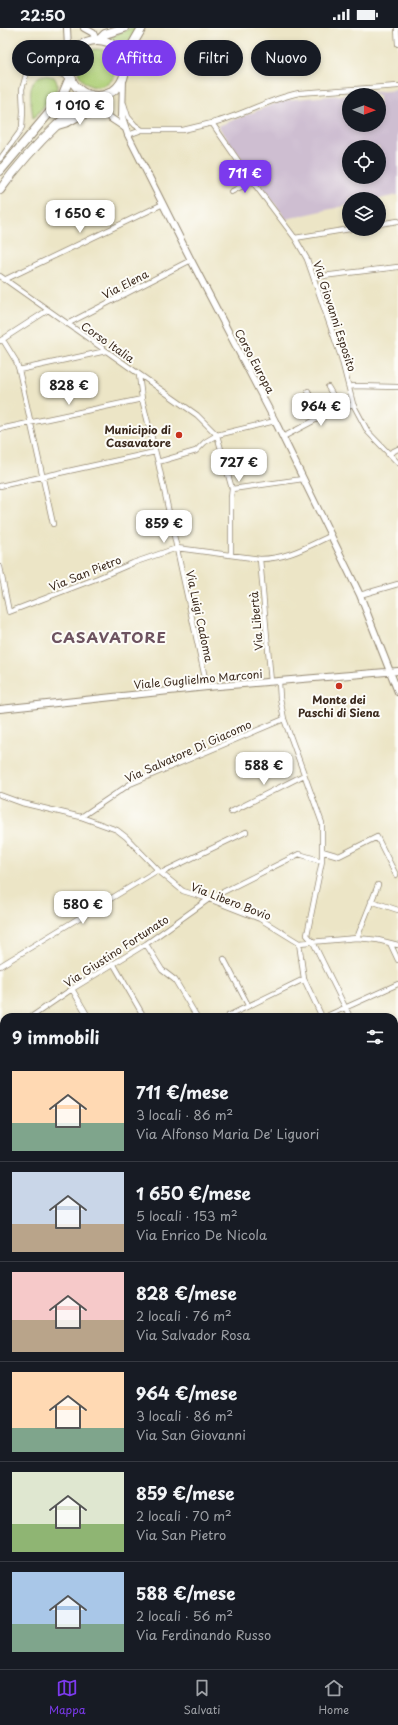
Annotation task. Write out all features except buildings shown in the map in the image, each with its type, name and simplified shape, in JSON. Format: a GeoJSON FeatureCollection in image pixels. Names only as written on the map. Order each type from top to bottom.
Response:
{"type":"FeatureCollection","features":[{"type":"Feature","properties":{"kind":"highway"},"geometry":{"type":"LineString","coordinates":[[94,41],[98,40],[105,34],[124,28]]}},
{"type":"Feature","properties":{"kind":"highway"},"geometry":{"type":"LineString","coordinates":[[135,40],[142,28]]}},
{"type":"Feature","properties":{"kind":"highway"},"geometry":{"type":"LineString","coordinates":[[98,40],[102,41]]}},
{"type":"Feature","properties":{"kind":"highway"},"geometry":{"type":"LineString","coordinates":[[72,76],[78,88],[92,95],[100,96],[114,90],[123,79],[123,76]]}},
{"type":"Feature","properties":{"kind":"highway"},"geometry":{"type":"LineString","coordinates":[[0,171],[60,100],[68,82],[72,79]]}},
{"type":"Feature","properties":{"kind":"highway"},"geometry":{"type":"LineString","coordinates":[[0,190],[27,157],[56,126],[86,103],[92,95]]}},
{"type":"Feature","properties":{"kind":"street"},"geometry":{"type":"LineString","coordinates":[[68,28],[68,40]]}},
{"type":"Feature","properties":{"kind":"street"},"geometry":{"type":"LineString","coordinates":[[84,28],[93,33],[98,40]]}},
{"type":"Feature","properties":{"kind":"street"},"geometry":{"type":"LineString","coordinates":[[397,28],[398,44]]}},
{"type":"Feature","properties":{"kind":"street"},"geometry":{"type":"LineString","coordinates":[[0,159],[19,133],[23,116],[22,89],[26,76]]}},
{"type":"Feature","properties":{"kind":"street"},"geometry":{"type":"LineString","coordinates":[[65,76],[72,79]]}},
{"type":"Feature","properties":{"kind":"street","name":"Corso Europa"},"geometry":{"type":"LineString","coordinates":[[123,79],[122,117],[128,135],[275,421],[360,595],[398,692]]}},
{"type":"Feature","properties":{"kind":"street"},"geometry":{"type":"LineString","coordinates":[[128,135],[142,130],[184,130],[212,124],[236,117],[284,96],[299,93],[398,86]]}},
{"type":"Feature","properties":{"kind":"street"},"geometry":{"type":"LineString","coordinates":[[92,95],[94,104],[104,114],[125,128],[127,126],[135,125]]}},
{"type":"Feature","properties":{"kind":"street"},"geometry":{"type":"LineString","coordinates":[[122,95],[126,112],[135,125],[142,130]]}},
{"type":"Feature","properties":{"kind":"street"},"geometry":{"type":"LineString","coordinates":[[56,126],[68,123],[82,115],[104,114]]}},
{"type":"Feature","properties":{"kind":"street","name":"Via Giovanni Esposito"},"geometry":{"type":"LineString","coordinates":[[212,124],[252,181],[295,238],[307,259],[341,357],[352,404],[368,432],[398,463]]}},
{"type":"Feature","properties":{"kind":"street"},"geometry":{"type":"LineString","coordinates":[[231,192],[252,181]]}},
{"type":"Feature","properties":{"kind":"street"},"geometry":{"type":"LineString","coordinates":[[2,278],[163,204]]}},
{"type":"Feature","properties":{"kind":"street"},"geometry":{"type":"LineString","coordinates":[[386,223],[398,221]]}},
{"type":"Feature","properties":{"kind":"street"},"geometry":{"type":"LineString","coordinates":[[295,238],[342,230]]}},
{"type":"Feature","properties":{"kind":"street","name":"Via Elena"},"geometry":{"type":"LineString","coordinates":[[67,324],[191,260]]}},
{"type":"Feature","properties":{"kind":"street"},"geometry":{"type":"LineString","coordinates":[[314,277],[398,267]]}},
{"type":"Feature","properties":{"kind":"street","name":"Corso Italia"},"geometry":{"type":"LineString","coordinates":[[2,278],[140,375],[142,399],[156,452],[176,548]]}},
{"type":"Feature","properties":{"kind":"street"},"geometry":{"type":"LineString","coordinates":[[48,310],[1,340],[16,362],[19,370],[44,477],[53,524]]}},
{"type":"Feature","properties":{"kind":"street"},"geometry":{"type":"LineString","coordinates":[[19,370],[106,351]]}},
{"type":"Feature","properties":{"kind":"street"},"geometry":{"type":"LineString","coordinates":[[140,375],[197,415],[217,435],[232,489],[230,498],[231,555]]}},
{"type":"Feature","properties":{"kind":"street"},"geometry":{"type":"LineString","coordinates":[[328,387],[341,409]]}},
{"type":"Feature","properties":{"kind":"street"},"geometry":{"type":"LineString","coordinates":[[348,387],[398,387]]}},
{"type":"Feature","properties":{"kind":"street"},"geometry":{"type":"LineString","coordinates":[[308,391],[319,418]]}},
{"type":"Feature","properties":{"kind":"street"},"geometry":{"type":"LineString","coordinates":[[0,429],[142,399]]}},
{"type":"Feature","properties":{"kind":"street"},"geometry":{"type":"LineString","coordinates":[[283,437],[319,418],[352,404]]}},
{"type":"Feature","properties":{"kind":"street"},"geometry":{"type":"LineString","coordinates":[[158,462],[196,451],[205,442],[217,435],[275,421]]}},
{"type":"Feature","properties":{"kind":"street"},"geometry":{"type":"LineString","coordinates":[[388,454],[398,449]]}},
{"type":"Feature","properties":{"kind":"street"},"geometry":{"type":"LineString","coordinates":[[0,486],[156,452]]}},
{"type":"Feature","properties":{"kind":"street"},"geometry":{"type":"LineString","coordinates":[[232,489],[303,479]]}},
{"type":"Feature","properties":{"kind":"street","name":"Via San Pietro"},"geometry":{"type":"LineString","coordinates":[[0,568],[9,612],[98,578],[132,562],[176,548],[260,559],[284,556],[330,536]]}},
{"type":"Feature","properties":{"kind":"street","name":"Via Luigi Cadoma"},"geometry":{"type":"LineString","coordinates":[[176,548],[206,687]]}},
{"type":"Feature","properties":{"kind":"street","name":"Via Libertà"},"geometry":{"type":"LineString","coordinates":[[260,559],[270,682]]}},
{"type":"Feature","properties":{"kind":"street"},"geometry":{"type":"LineString","coordinates":[[360,595],[398,584]]}},
{"type":"Feature","properties":{"kind":"street","name":"Viale Guglielmo Marconi"},"geometry":{"type":"LineString","coordinates":[[0,709],[206,687],[398,671]]}},
{"type":"Feature","properties":{"kind":"street"},"geometry":{"type":"LineString","coordinates":[[278,682],[284,719],[322,823],[322,861],[307,935],[313,942],[348,1013]]}},
{"type":"Feature","properties":{"kind":"street","name":"Via Salvatore Di Giacomo"},"geometry":{"type":"LineString","coordinates":[[81,817],[130,784],[284,719]]}},
{"type":"Feature","properties":{"kind":"street"},"geometry":{"type":"LineString","coordinates":[[231,812],[304,775]]}},
{"type":"Feature","properties":{"kind":"street","name":"Via Libero Bovio"},"geometry":{"type":"LineString","coordinates":[[0,795],[22,803],[81,817],[117,830],[182,891],[260,919],[299,943]]}},
{"type":"Feature","properties":{"kind":"street"},"geometry":{"type":"LineString","coordinates":[[0,966],[160,871],[246,832]]}},
{"type":"Feature","properties":{"kind":"street"},"geometry":{"type":"LineString","coordinates":[[322,851],[339,856],[377,837],[396,875]]}},
{"type":"Feature","properties":{"kind":"street","name":"Via Giustino Fortunato"},"geometry":{"type":"LineString","coordinates":[[37,1013],[72,989],[146,944],[209,900],[299,854],[322,861]]}},
{"type":"Feature","properties":{"kind":"street"},"geometry":{"type":"LineString","coordinates":[[357,938],[378,885]]}},
{"type":"Feature","properties":{"kind":"street"},"geometry":{"type":"LineString","coordinates":[[372,900],[398,910]]}},
{"type":"Feature","properties":{"kind":"street"},"geometry":{"type":"LineString","coordinates":[[320,1013],[304,979],[299,943],[357,938],[398,945]]}},
{"type":"Feature","properties":{"kind":"street"},"geometry":{"type":"LineString","coordinates":[[390,943],[398,960]]}},
{"type":"Feature","properties":{"kind":"street"},"geometry":{"type":"LineString","coordinates":[[146,944],[162,970],[175,980],[195,1013]]}},
{"type":"Feature","properties":{"kind":"street"},"geometry":{"type":"LineString","coordinates":[[224,959],[248,1006]]}},
{"type":"Feature","properties":{"kind":"street"},"geometry":{"type":"LineString","coordinates":[[113,963],[142,1013]]}},
{"type":"Feature","properties":{"kind":"street"},"geometry":{"type":"LineString","coordinates":[[234,1013],[304,979]]}},
{"type":"Feature","properties":{"kind":"street"},"geometry":{"type":"LineString","coordinates":[[332,1013],[398,984]]}},
{"type":"Feature","properties":{"kind":"street"},"geometry":{"type":"LineString","coordinates":[[72,989],[86,1013]]}},
{"type":"Feature","properties":{"kind":"shaded area"},"geometry":{"type":"Polygon","coordinates":[[[398,90],[398,195],[386,198],[386,192],[342,192],[342,207],[286,219],[218,126],[284,100],[342,95],[342,132],[386,132],[386,91],[398,90]]]}},
{"type":"Feature","properties":{"kind":"green space"},"geometry":{"type":"Polygon","coordinates":[[[130,28],[139,28],[132,40],[111,40],[108,38],[130,28]]]}},
{"type":"Feature","properties":{"kind":"green space"},"geometry":{"type":"Polygon","coordinates":[[[94,49],[101,49],[102,76],[114,76],[108,84],[101,87],[93,87],[83,82],[80,76],[94,76],[94,49]]]}},
{"type":"Feature","properties":{"kind":"green space"},"geometry":{"type":"Polygon","coordinates":[[[38,77],[54,77],[57,83],[57,89],[33,119],[31,87],[38,77]]]}},
{"type":"Feature","properties":{"kind":"place","name":"Municipio di Casavatore"},"geometry":{"type":"Point","coordinates":[179,435]}},
{"type":"Feature","properties":{"kind":"place","name":"Monte dei Paschi di Siena"},"geometry":{"type":"Point","coordinates":[339,686]}},
{"type":"Feature","properties":{"kind":"district","name":"CASAVATORE"},"geometry":{"type":"Point","coordinates":[109,636]}}]}
